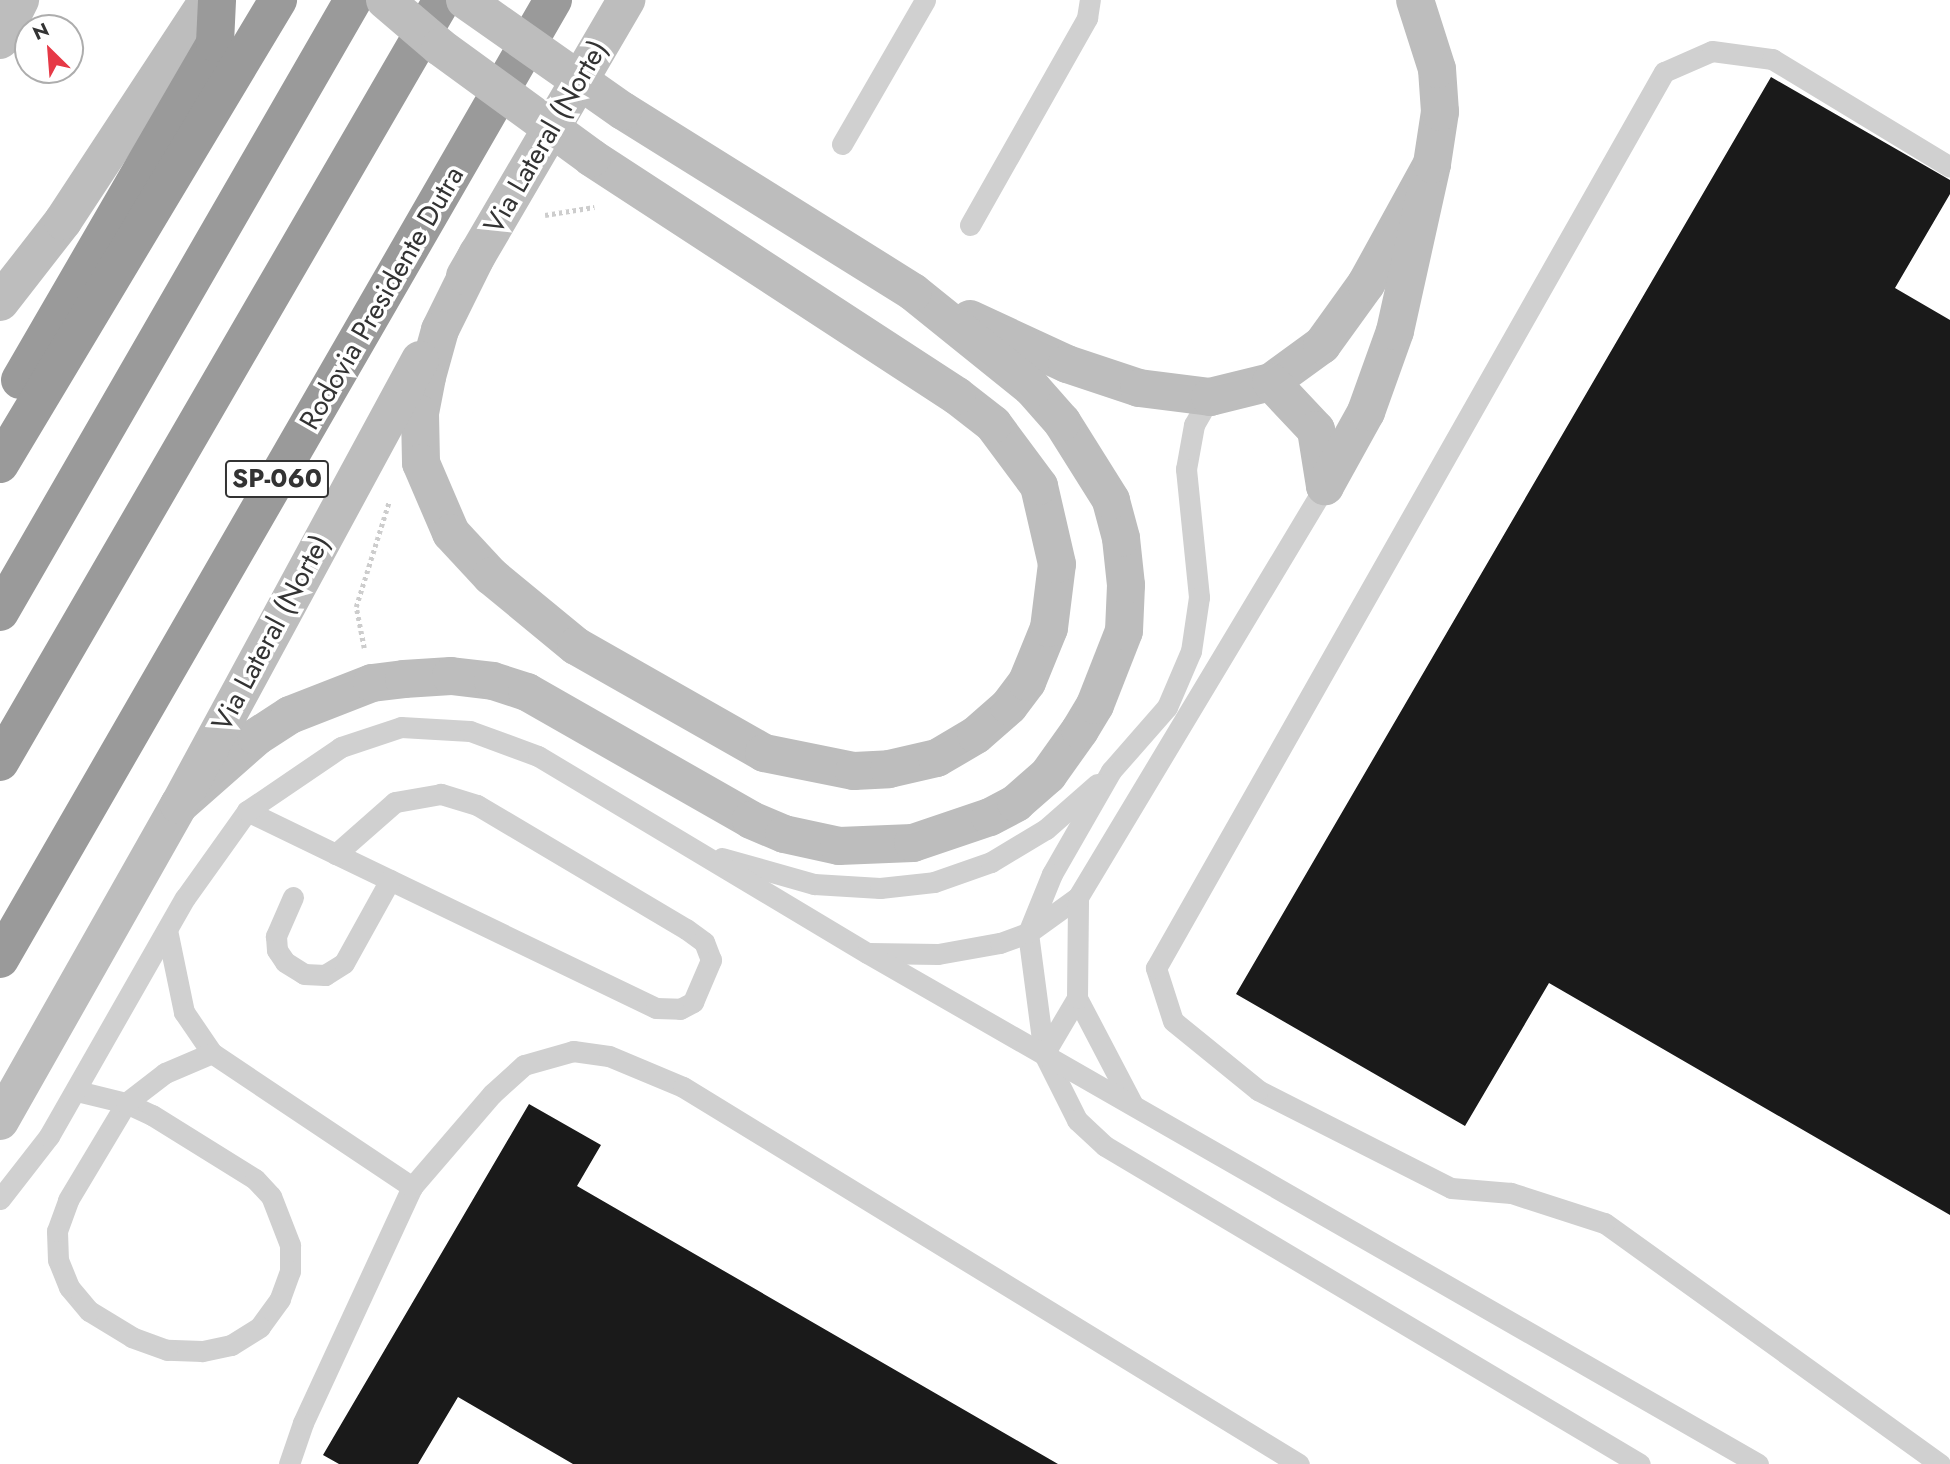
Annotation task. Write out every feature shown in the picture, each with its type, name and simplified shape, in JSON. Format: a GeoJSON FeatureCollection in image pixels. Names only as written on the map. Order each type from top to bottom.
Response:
{"type":"FeatureCollection","features":[{"type":"Feature","properties":{"kind":"highway"},"geometry":{"type":"LineString","coordinates":[[0,428],[7,403],[215,43],[216,0]]}},
{"type":"Feature","properties":{"kind":"highway"},"geometry":{"type":"LineString","coordinates":[[0,464],[278,0]]}},
{"type":"Feature","properties":{"kind":"highway"},"geometry":{"type":"LineString","coordinates":[[0,611],[353,0]]}},
{"type":"Feature","properties":{"kind":"highway","name":"SP-060"},"geometry":{"type":"LineString","coordinates":[[3,761],[442,0]]}},
{"type":"Feature","properties":{"kind":"highway","name":"Rodovia Presidente Dutra"},"geometry":{"type":"LineString","coordinates":[[0,959],[553,0]]}},
{"type":"Feature","properties":{"kind":"main road"},"geometry":{"type":"LineString","coordinates":[[0,40],[20,0]]}},
{"type":"Feature","properties":{"kind":"main road"},"geometry":{"type":"LineString","coordinates":[[0,302],[63,221],[208,0]]}},
{"type":"Feature","properties":{"kind":"main road"},"geometry":{"type":"LineString","coordinates":[[386,0],[440,47],[592,158],[957,396],[993,424],[1039,486],[1057,564],[1049,628],[1027,682],[1009,706],[976,735],[937,758],[889,769],[853,771],[764,753],[576,646],[491,576],[452,533],[421,463],[420,414],[427,377],[440,330],[478,253]]}},
{"type":"Feature","properties":{"kind":"main road"},"geometry":{"type":"LineString","coordinates":[[178,805],[256,737],[290,715],[372,683],[451,676],[493,681],[527,692],[751,820],[784,834],[839,846],[913,843],[990,817],[1016,803],[1048,775],[1080,730],[1112,667],[1124,631],[1126,585],[1121,538],[1111,500],[1062,422],[1032,387],[913,292],[623,111],[466,0]]}},
{"type":"Feature","properties":{"kind":"main road","name":"Via Lateral (Norte)"},"geometry":{"type":"LineString","coordinates":[[0,1121],[178,805],[478,253],[626,0]]}},
{"type":"Feature","properties":{"kind":"main road"},"geometry":{"type":"LineString","coordinates":[[1325,486],[1366,412],[1395,331],[1432,164],[1440,112],[1437,69],[1415,0]]}},
{"type":"Feature","properties":{"kind":"main road"},"geometry":{"type":"LineString","coordinates":[[913,292],[1101,376],[1139,388],[1210,397],[1271,382],[1322,345],[1366,284],[1432,164]]}},
{"type":"Feature","properties":{"kind":"main road"},"geometry":{"type":"LineString","coordinates":[[1271,382],[1316,430],[1325,486]]}},
{"type":"Feature","properties":{"kind":"lane"},"geometry":{"type":"LineString","coordinates":[[842,144],[925,0]]}},
{"type":"Feature","properties":{"kind":"lane"},"geometry":{"type":"LineString","coordinates":[[970,225],[1087,18],[1090,0]]}},
{"type":"Feature","properties":{"kind":"lane"},"geometry":{"type":"LineString","coordinates":[[1940,1464],[1604,1223],[1511,1193],[1451,1188],[1258,1090],[1173,1021],[1156,968],[1664,72],[1712,51],[1772,59],[1950,167]]}},
{"type":"Feature","properties":{"kind":"lane"},"geometry":{"type":"LineString","coordinates":[[693,850],[814,884],[880,888],[934,882],[991,862],[1046,829],[1111,771],[1167,707],[1191,651],[1199,597],[1186,469],[1194,425],[1210,397]]}},
{"type":"Feature","properties":{"kind":"lane"},"geometry":{"type":"LineString","coordinates":[[867,953],[937,954],[1028,933],[1079,897],[1325,486]]}},
{"type":"Feature","properties":{"kind":"lane"},"geometry":{"type":"LineString","coordinates":[[0,1199],[77,1091],[167,930],[221,842],[247,811],[341,747],[401,727],[470,731],[538,756],[867,953],[1758,1464]]}},
{"type":"Feature","properties":{"kind":"lane"},"geometry":{"type":"LineString","coordinates":[[1111,771],[1052,874],[1028,933],[1044,1054],[1077,1120],[1105,1146],[1640,1464]]}},
{"type":"Feature","properties":{"kind":"lane"},"geometry":{"type":"LineString","coordinates":[[247,811],[656,1009],[680,1009],[693,1003],[711,960],[704,942],[686,929],[477,805],[441,794],[395,802],[336,854]]}},
{"type":"Feature","properties":{"kind":"lane"},"geometry":{"type":"LineString","coordinates":[[293,897],[276,936],[277,950],[285,962],[303,974],[326,975],[344,963],[390,880]]}},
{"type":"Feature","properties":{"kind":"lane"},"geometry":{"type":"LineString","coordinates":[[1079,897],[1077,998],[1133,1105]]}},
{"type":"Feature","properties":{"kind":"lane"},"geometry":{"type":"LineString","coordinates":[[167,930],[184,1012],[212,1054],[412,1187]]}},
{"type":"Feature","properties":{"kind":"lane"},"geometry":{"type":"LineString","coordinates":[[1044,1054],[1077,998]]}},
{"type":"Feature","properties":{"kind":"lane"},"geometry":{"type":"LineString","coordinates":[[289,1464],[303,1423],[412,1187],[492,1094],[524,1065],[573,1051],[609,1056],[683,1087],[1299,1464]]}},
{"type":"Feature","properties":{"kind":"lane"},"geometry":{"type":"LineString","coordinates":[[77,1091],[126,1103],[255,1179],[283,1219],[290,1245],[290,1271],[280,1298],[260,1326],[232,1345],[202,1351],[167,1350],[132,1337],[89,1311],[69,1287],[58,1260],[57,1231],[68,1200],[126,1103],[165,1073],[212,1054]]}},
{"type":"Feature","properties":{"kind":"path"},"geometry":{"type":"LineString","coordinates":[[541,216],[590,205],[600,209]]}},
{"type":"Feature","properties":{"kind":"path"},"geometry":{"type":"LineString","coordinates":[[372,683],[356,607],[392,493]]}},
{"type":"Feature","properties":{"kind":"building"},"geometry":{"type":"Polygon","coordinates":[[[1771,77],[1950,180],[1950,194],[1895,288],[1950,320],[1950,1215],[1549,983],[1465,1126],[1236,994],[1771,77]]]}},
{"type":"Feature","properties":{"kind":"building"},"geometry":{"type":"Polygon","coordinates":[[[529,1104],[601,1145],[577,1186],[1058,1464],[573,1464],[458,1397],[418,1464],[339,1464],[323,1455],[529,1104]]]}}]}
